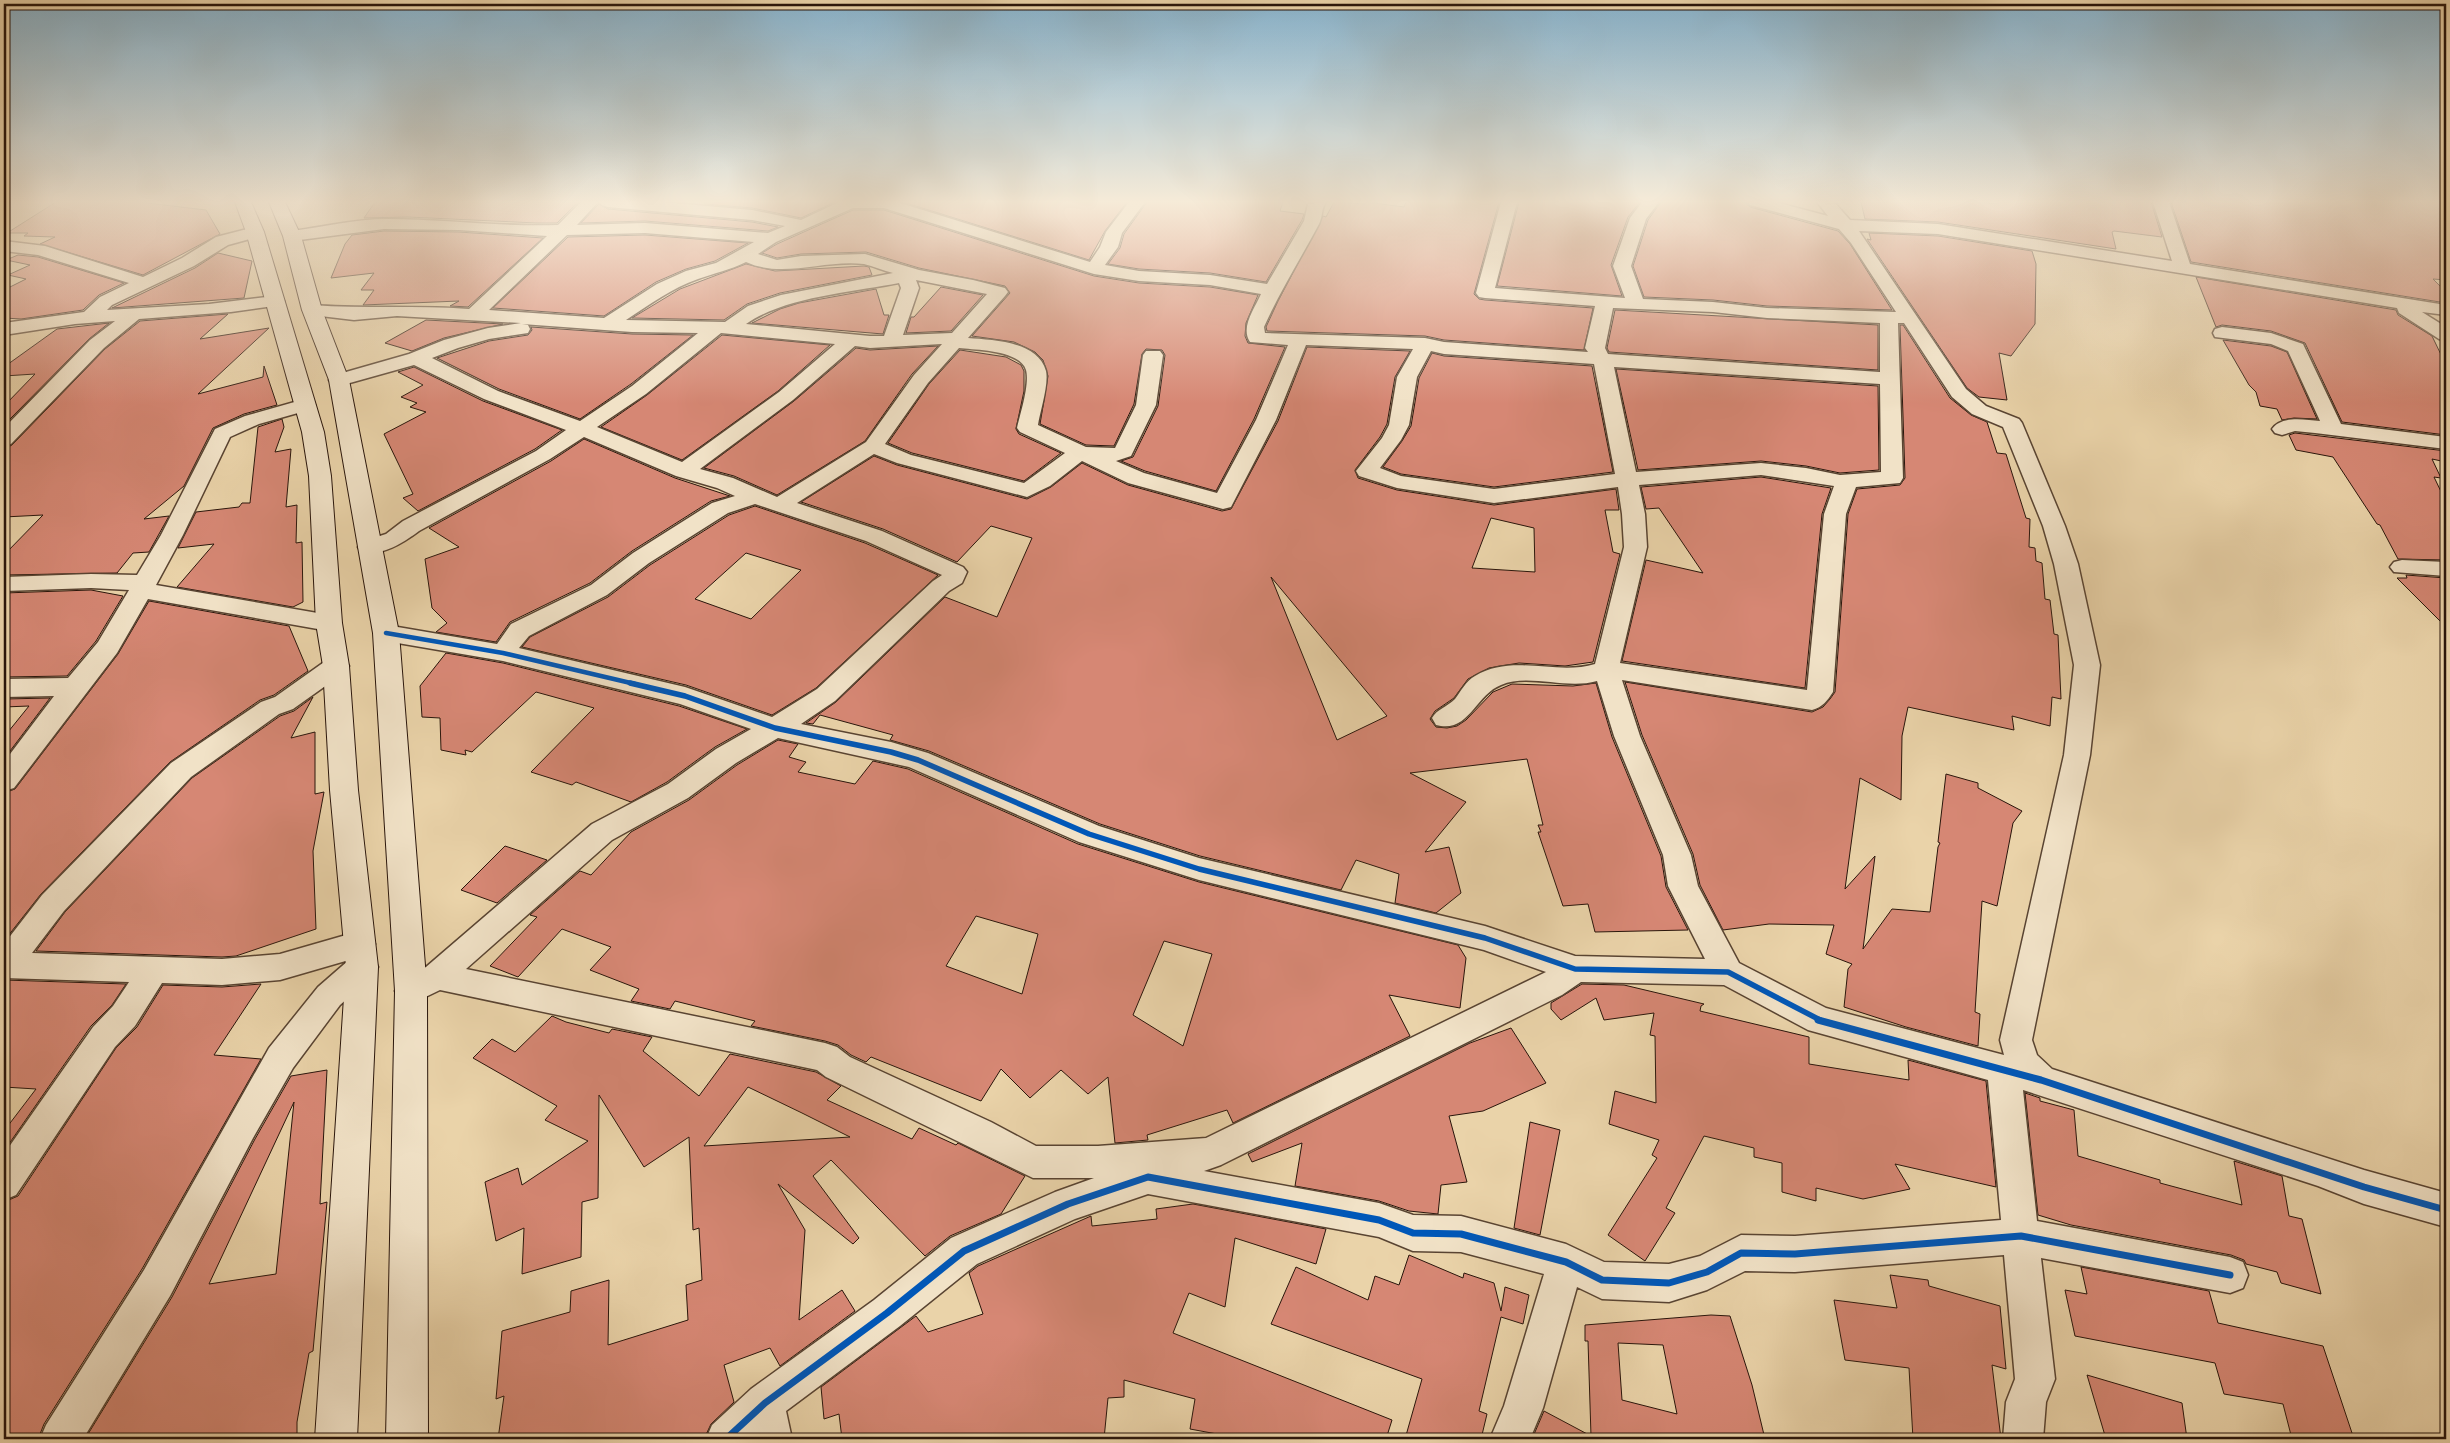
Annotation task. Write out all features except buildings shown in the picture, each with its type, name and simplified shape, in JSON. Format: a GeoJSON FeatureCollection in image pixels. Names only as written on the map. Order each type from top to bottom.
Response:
{"type":"FeatureCollection","features":[{"type":"Feature","properties":{"kind":"street"},"geometry":{"type":"LineString","coordinates":[[102,269],[144,283]]}},
{"type":"Feature","properties":{"kind":"street"},"geometry":{"type":"LineString","coordinates":[[89,317],[106,301],[173,269]]}},
{"type":"Feature","properties":{"kind":"street"},"geometry":{"type":"LineString","coordinates":[[265,269],[313,432],[320,476],[329,623],[336,666],[344,790],[361,956],[336,1439]]}},
{"type":"Feature","properties":{"kind":"street"},"geometry":{"type":"LineString","coordinates":[[301,269],[312,310],[339,380],[386,632],[424,984],[407,1439]]}},
{"type":"Feature","properties":{"kind":"street"},"geometry":{"type":"LineString","coordinates":[[473,315],[521,269]]}},
{"type":"Feature","properties":{"kind":"street"},"geometry":{"type":"LineString","coordinates":[[609,323],[663,288],[692,275],[713,269]]}},
{"type":"Feature","properties":{"kind":"street"},"geometry":{"type":"LineString","coordinates":[[781,504],[873,446],[921,379],[999,292],[964,283],[911,276],[893,269]]}},
{"type":"Feature","properties":{"kind":"street"},"geometry":{"type":"LineString","coordinates":[[1096,269],[1139,276],[1210,280],[1272,290]]}},
{"type":"Feature","properties":{"kind":"street"},"geometry":{"type":"LineString","coordinates":[[1284,269],[1255,327],[1256,338],[1425,344],[1453,349],[1890,379]]}},
{"type":"Feature","properties":{"kind":"street"},"geometry":{"type":"LineString","coordinates":[[1491,269],[1485,293],[1604,303],[1713,307],[1767,313],[1911,318]]}},
{"type":"Feature","properties":{"kind":"street"},"geometry":{"type":"LineString","coordinates":[[1623,269],[1636,304]]}},
{"type":"Feature","properties":{"kind":"street"},"geometry":{"type":"LineString","coordinates":[[1878,269],[1959,393],[1979,410],[2012,423],[2054,526],[2066,564],[2086,665],[2077,756],[2016,1040],[2023,1063],[2041,1080]]}},
{"type":"Feature","properties":{"kind":"street"},"geometry":{"type":"LineString","coordinates":[[2191,269],[2446,310]]}},
{"type":"Feature","properties":{"kind":"street"},"geometry":{"type":"LineString","coordinates":[[369,547],[394,539],[411,526],[543,455],[639,390],[723,328],[754,310],[787,299],[854,285],[876,284],[911,276]]}},
{"type":"Feature","properties":{"kind":"street"},"geometry":{"type":"LineString","coordinates":[[892,340],[910,288],[911,276]]}},
{"type":"Feature","properties":{"kind":"street"},"geometry":{"type":"LineString","coordinates":[[4,329],[89,317],[132,316],[165,311],[238,308],[275,301]]}},
{"type":"Feature","properties":{"kind":"street"},"geometry":{"type":"LineString","coordinates":[[1604,303],[1604,318],[1596,337],[1595,348],[1602,359],[1610,388],[1616,430],[1634,515],[1636,546],[1628,567],[1630,576],[1606,669],[1627,736],[1677,855],[1683,886],[1728,972]]}},
{"type":"Feature","properties":{"kind":"street"},"geometry":{"type":"LineString","coordinates":[[2395,303],[2446,335]]}},
{"type":"Feature","properties":{"kind":"street"},"geometry":{"type":"LineString","coordinates":[[312,310],[354,314],[397,311],[723,328],[799,334],[850,341],[950,338],[954,342],[1016,350],[1026,355],[1036,371],[1028,428],[1136,478],[1223,502],[1266,420],[1299,340]]}},
{"type":"Feature","properties":{"kind":"street"},"geometry":{"type":"LineString","coordinates":[[4,440],[97,344],[132,316]]}},
{"type":"Feature","properties":{"kind":"street"},"geometry":{"type":"LineString","coordinates":[[1425,344],[1407,377],[1399,425],[1391,440],[1367,471],[1397,482],[1494,496],[1626,479],[1761,469],[1847,481],[1892,478],[1889,318]]}},
{"type":"Feature","properties":{"kind":"street"},"geometry":{"type":"LineString","coordinates":[[339,380],[416,358],[426,352],[488,334],[582,322]]}},
{"type":"Feature","properties":{"kind":"street"},"geometry":{"type":"LineString","coordinates":[[2222,333],[2280,341],[2296,348],[2334,430]]}},
{"type":"Feature","properties":{"kind":"street"},"geometry":{"type":"LineString","coordinates":[[684,471],[786,396],[850,341]]}},
{"type":"Feature","properties":{"kind":"street"},"geometry":{"type":"LineString","coordinates":[[873,446],[904,459],[1026,490],[1042,482],[1079,453],[1115,455],[1124,452],[1146,405],[1153,355]]}},
{"type":"Feature","properties":{"kind":"street"},"geometry":{"type":"LineString","coordinates":[[416,358],[491,395],[684,471],[725,483],[755,497],[874,536],[955,572],[954,578],[941,586],[826,694],[776,728],[726,756],[678,791],[602,832],[424,984]]}},
{"type":"Feature","properties":{"kind":"street"},"geometry":{"type":"LineString","coordinates":[[4,781],[75,687],[108,647],[172,535],[222,433],[252,420],[305,405]]}},
{"type":"Feature","properties":{"kind":"street"},"geometry":{"type":"LineString","coordinates":[[2282,429],[2293,426],[2446,443]]}},
{"type":"Feature","properties":{"kind":"street"},"geometry":{"type":"LineString","coordinates":[[1445,718],[1457,714],[1484,682],[1508,675],[1538,673],[1582,676],[1606,669],[1654,678],[1812,701],[1820,692],[1820,674],[1835,514],[1847,481]]}},
{"type":"Feature","properties":{"kind":"street"},"geometry":{"type":"LineString","coordinates":[[503,653],[520,630],[599,590],[641,558],[720,508],[755,497]]}},
{"type":"Feature","properties":{"kind":"street"},"geometry":{"type":"LineString","coordinates":[[2402,567],[2446,569]]}},
{"type":"Feature","properties":{"kind":"street"},"geometry":{"type":"LineString","coordinates":[[4,584],[91,581],[144,586],[329,623]]}},
{"type":"Feature","properties":{"kind":"street"},"geometry":{"type":"LineString","coordinates":[[386,632],[503,653],[684,696],[776,728],[891,752],[918,760],[1089,834],[1199,869],[1485,938],[1575,969],[1728,972],[1820,1020],[2041,1080],[2364,1187],[2446,1210]]}},
{"type":"Feature","properties":{"kind":"street"},"geometry":{"type":"LineString","coordinates":[[4,965],[53,903],[181,770],[270,708],[284,703],[336,666]]}},
{"type":"Feature","properties":{"kind":"street"},"geometry":{"type":"LineString","coordinates":[[4,688],[75,687]]}},
{"type":"Feature","properties":{"kind":"street"},"geometry":{"type":"LineString","coordinates":[[4,965],[222,972],[280,967],[361,956]]}},
{"type":"Feature","properties":{"kind":"street"},"geometry":{"type":"LineString","coordinates":[[60,1439],[157,1284],[241,1127],[281,1058],[361,956]]}},
{"type":"Feature","properties":{"kind":"street"},"geometry":{"type":"LineString","coordinates":[[726,1439],[768,1421],[887,1312],[964,1251],[1157,1166],[1210,1154],[1542,990],[1575,969]]}},
{"type":"Feature","properties":{"kind":"street"},"geometry":{"type":"LineString","coordinates":[[4,1183],[104,1037],[124,1016],[153,971]]}},
{"type":"Feature","properties":{"kind":"street"},"geometry":{"type":"LineString","coordinates":[[424,984],[825,1057],[838,1067],[979,1133],[1033,1162],[1098,1162],[1157,1166],[1379,1220],[1413,1233],[1461,1234],[1566,1262],[1602,1280],[1669,1283],[1707,1272],[1741,1253],[1795,1254],[2021,1236],[2230,1275]]}},
{"type":"Feature","properties":{"kind":"street"},"geometry":{"type":"LineString","coordinates":[[2004,1070],[2035,1379],[2026,1402],[2023,1439]]}},
{"type":"Feature","properties":{"kind":"street"},"geometry":{"type":"LineString","coordinates":[[1510,1439],[1523,1408],[1566,1262]]}},
{"type":"Feature","properties":{"kind":"cycle path"},"geometry":{"type":"LineString","coordinates":[[386,633],[503,653],[685,696],[775,728],[891,752],[918,760],[1089,834],[1199,869],[1485,938],[1575,969],[1728,972],[1819,1020],[2041,1080],[2318,1170],[2364,1187],[2446,1210]]}},
{"type":"Feature","properties":{"kind":"cycle path"},"geometry":{"type":"LineString","coordinates":[[726,1439],[765,1403],[887,1313],[964,1251],[1068,1204],[1148,1177],[1379,1220],[1413,1233],[1461,1234],[1566,1262],[1602,1280],[1669,1283],[1707,1272],[1741,1253],[1795,1254],[2021,1236],[2230,1275]]}}]}
